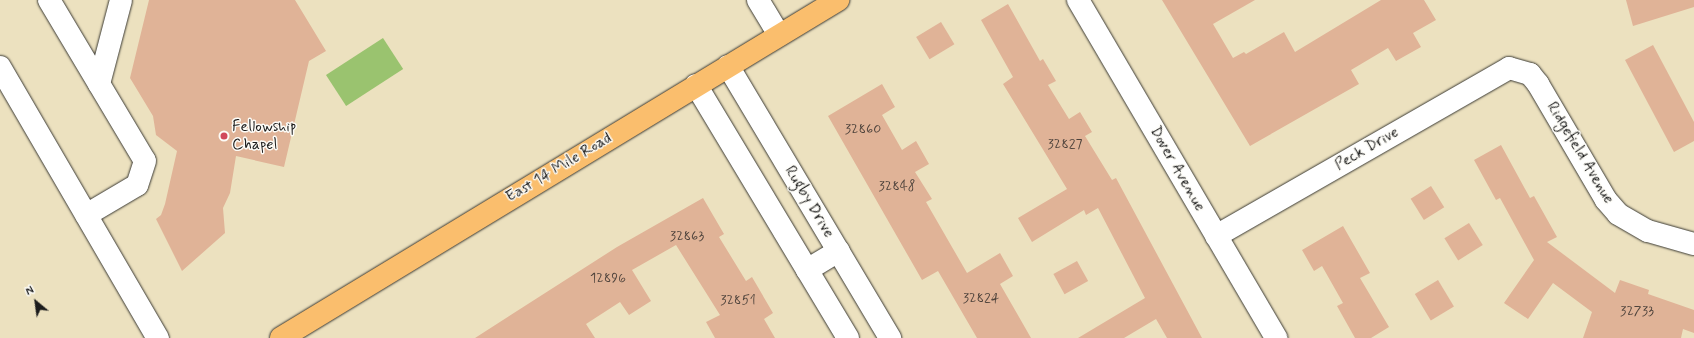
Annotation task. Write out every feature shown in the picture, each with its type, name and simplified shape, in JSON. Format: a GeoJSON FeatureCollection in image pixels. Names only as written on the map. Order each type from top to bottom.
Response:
{"type":"FeatureCollection","features":[{"type":"Feature","properties":{"kind":"main road","name":"East 14 Mile Road"},"geometry":{"type":"LineString","coordinates":[[281,338],[838,0]]}},
{"type":"Feature","properties":{"kind":"street"},"geometry":{"type":"LineString","coordinates":[[49,0],[145,161],[137,185],[86,215]]}},
{"type":"Feature","properties":{"kind":"street"},"geometry":{"type":"LineString","coordinates":[[99,84],[121,0]]}},
{"type":"Feature","properties":{"kind":"street"},"geometry":{"type":"LineString","coordinates":[[758,0],[779,35]]}},
{"type":"Feature","properties":{"kind":"street","name":"Dover Avenue"},"geometry":{"type":"LineString","coordinates":[[1078,0],[1276,338]]}},
{"type":"Feature","properties":{"kind":"street","name":"Rugby Drive"},"geometry":{"type":"LineString","coordinates":[[728,66],[890,338]]}},
{"type":"Feature","properties":{"kind":"street"},"geometry":{"type":"LineString","coordinates":[[0,67],[158,338]]}},
{"type":"Feature","properties":{"kind":"street","name":"Peck Drive"},"geometry":{"type":"LineString","coordinates":[[1216,236],[1498,73],[1509,68],[1519,69]]}},
{"type":"Feature","properties":{"kind":"street","name":"Ridgefield Avenue"},"geometry":{"type":"LineString","coordinates":[[1519,69],[1530,74],[1538,84],[1606,200],[1618,214],[1648,231],[1694,244]]}},
{"type":"Feature","properties":{"kind":"street"},"geometry":{"type":"LineString","coordinates":[[696,85],[848,338]]}},
{"type":"Feature","properties":{"kind":"street"},"geometry":{"type":"LineString","coordinates":[[807,270],[838,251]]}},
{"type":"Feature","properties":{"kind":"green space"},"geometry":{"type":"Polygon","coordinates":[[[383,38],[403,69],[346,106],[326,75],[383,38]]]}},
{"type":"Feature","properties":{"kind":"building","name":"Fellowship Chapel"},"geometry":{"type":"Polygon","coordinates":[[[149,0],[295,0],[326,51],[309,61],[284,167],[236,156],[230,193],[223,208],[225,233],[182,271],[156,219],[161,215],[165,204],[177,151],[156,135],[153,116],[130,78],[149,0]]]}},
{"type":"Feature","properties":{"kind":"building"},"geometry":{"type":"Polygon","coordinates":[[[1162,0],[1255,0],[1213,24],[1233,58],[1244,52],[1246,54],[1284,32],[1295,52],[1381,0],[1424,0],[1436,20],[1413,33],[1421,47],[1396,61],[1388,48],[1351,70],[1359,84],[1250,146],[1162,0]]]}},
{"type":"Feature","properties":{"kind":"building"},"geometry":{"type":"Polygon","coordinates":[[[1626,0],[1694,0],[1694,7],[1633,26],[1626,0]]]}},
{"type":"Feature","properties":{"kind":"building"},"geometry":{"type":"Polygon","coordinates":[[[1008,4],[1040,61],[1043,59],[1056,81],[1048,85],[1069,119],[1080,112],[1092,132],[1085,136],[1112,180],[1116,178],[1202,338],[1167,338],[1156,319],[1124,338],[1078,338],[1145,298],[1098,208],[1086,215],[1084,210],[1032,242],[1018,218],[1067,189],[1003,84],[1013,77],[981,20],[1008,4]]]}},
{"type":"Feature","properties":{"kind":"building"},"geometry":{"type":"Polygon","coordinates":[[[941,22],[954,44],[930,59],[916,37],[941,22]]]}},
{"type":"Feature","properties":{"kind":"building"},"geometry":{"type":"Polygon","coordinates":[[[1653,45],[1694,122],[1694,141],[1674,152],[1625,60],[1653,45]]]}},
{"type":"Feature","properties":{"kind":"building"},"geometry":{"type":"Polygon","coordinates":[[[882,84],[895,107],[882,115],[902,150],[916,141],[929,164],[915,172],[932,199],[926,202],[967,273],[1000,253],[1013,276],[1000,284],[1031,338],[977,338],[938,271],[922,280],[828,116],[882,84]]]}},
{"type":"Feature","properties":{"kind":"building"},"geometry":{"type":"Polygon","coordinates":[[[1501,145],[1530,198],[1534,196],[1557,237],[1547,242],[1615,293],[1620,280],[1649,290],[1648,294],[1694,310],[1694,333],[1683,329],[1681,338],[1583,338],[1592,312],[1553,283],[1528,319],[1504,303],[1534,260],[1500,198],[1496,200],[1474,160],[1501,145]]]}},
{"type":"Feature","properties":{"kind":"building"},"geometry":{"type":"Polygon","coordinates":[[[1431,186],[1444,207],[1424,220],[1411,199],[1431,186]]]}},
{"type":"Feature","properties":{"kind":"building"},"geometry":{"type":"Polygon","coordinates":[[[703,198],[724,234],[719,237],[746,281],[752,277],[773,313],[764,319],[775,338],[715,338],[706,322],[720,315],[676,245],[632,270],[651,301],[629,315],[620,302],[586,324],[595,338],[475,338],[617,247],[703,198]]]}},
{"type":"Feature","properties":{"kind":"building"},"geometry":{"type":"Polygon","coordinates":[[[1469,223],[1483,245],[1458,260],[1444,238],[1469,223]]]}},
{"type":"Feature","properties":{"kind":"building"},"geometry":{"type":"Polygon","coordinates":[[[1343,226],[1370,273],[1360,278],[1389,327],[1371,338],[1355,338],[1337,306],[1343,303],[1322,266],[1314,271],[1302,250],[1343,226]]]}},
{"type":"Feature","properties":{"kind":"building"},"geometry":{"type":"Polygon","coordinates":[[[1077,261],[1088,281],[1065,294],[1053,274],[1077,261]]]}},
{"type":"Feature","properties":{"kind":"building"},"geometry":{"type":"Polygon","coordinates":[[[1438,280],[1454,307],[1431,320],[1415,294],[1438,280]]]}},
{"type":"Feature","properties":{"kind":"place","name":"Fellowship Chapel"},"geometry":{"type":"Point","coordinates":[224,136]}}]}
